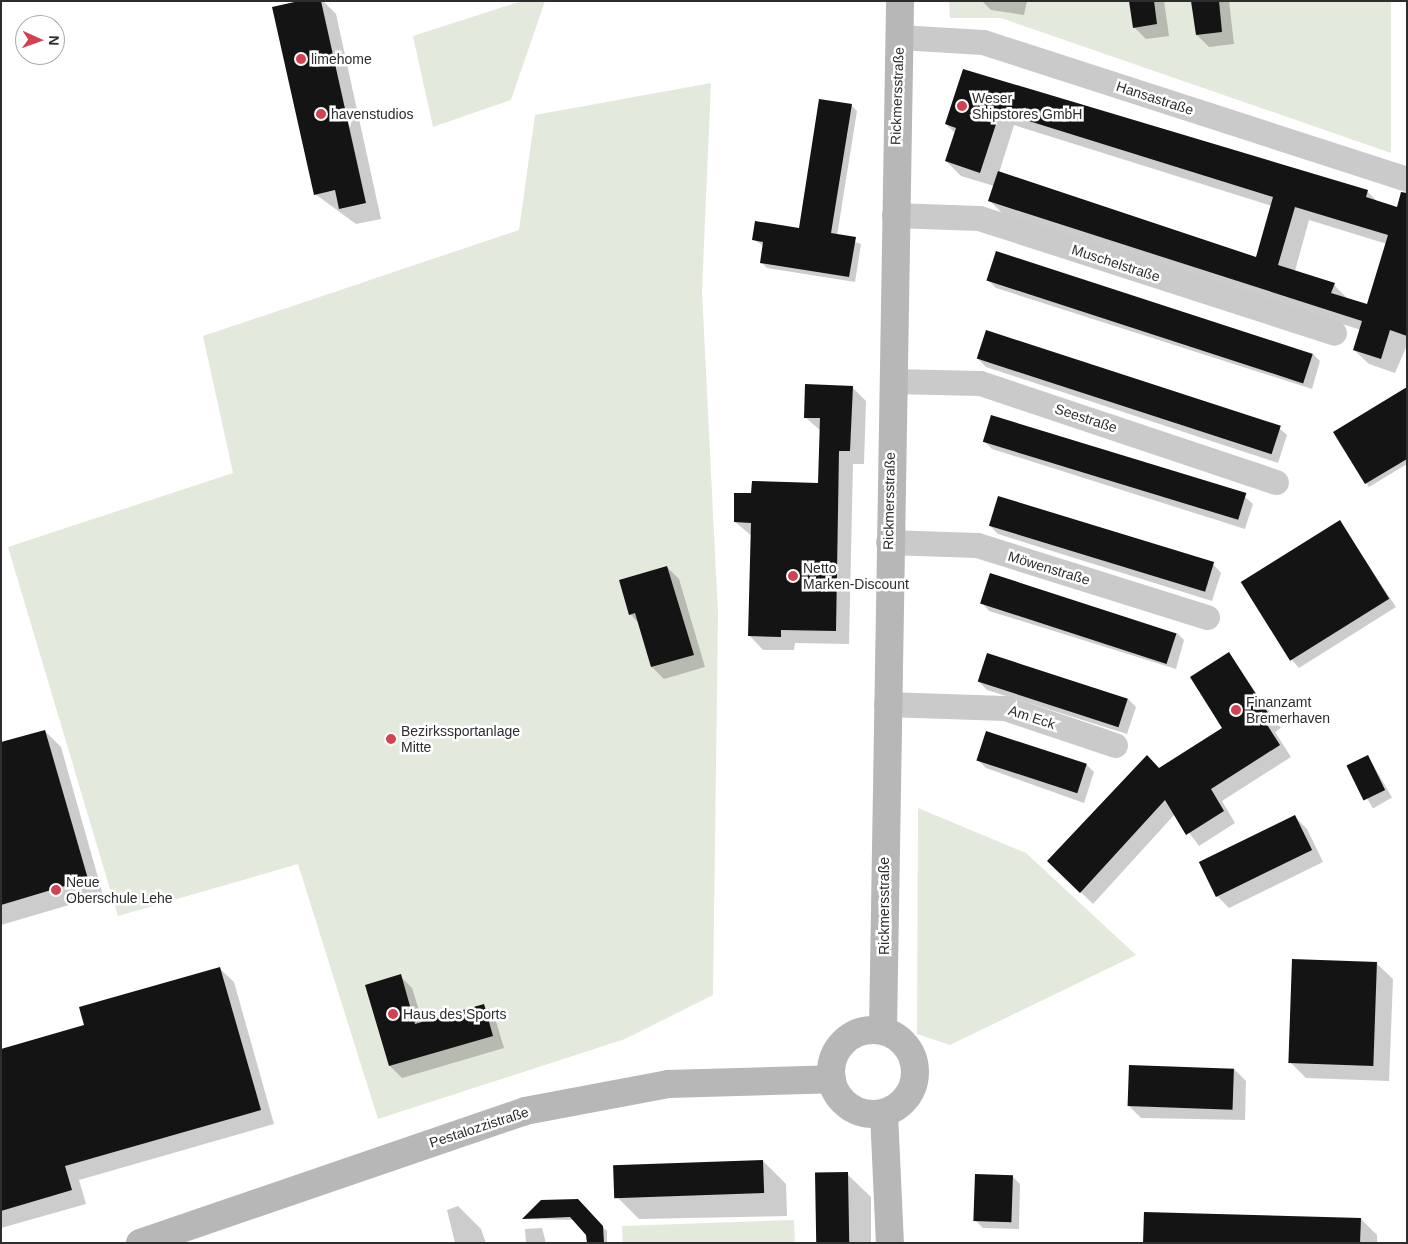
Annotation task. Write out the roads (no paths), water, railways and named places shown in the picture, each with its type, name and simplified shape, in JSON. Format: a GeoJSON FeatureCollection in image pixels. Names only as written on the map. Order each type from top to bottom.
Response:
{"type":"FeatureCollection","features":[{"type":"Feature","properties":{"kind":"main road","name":"Rickmersstraße"},"geometry":{"type":"LineString","coordinates":[[883,1030],[888,542],[900,1]]}},
{"type":"Feature","properties":{"kind":"main road"},"geometry":{"type":"LineString","coordinates":[[883,1030],[907,1046],[916,1069],[908,1097],[884,1113],[868,1114],[849,1107],[832,1079],[833,1058],[844,1041],[862,1031],[883,1030]]}},
{"type":"Feature","properties":{"kind":"main road","name":"Pestalozzistraße"},"geometry":{"type":"LineString","coordinates":[[140,1243],[191,1234],[525,1111],[586,1097],[668,1084],[832,1079]]}},
{"type":"Feature","properties":{"kind":"main road"},"geometry":{"type":"LineString","coordinates":[[884,1113],[890,1243]]}},
{"type":"Feature","properties":{"kind":"street","name":"Hansastraße"},"geometry":{"type":"LineString","coordinates":[[899,38],[983,42],[1407,179]]}},
{"type":"Feature","properties":{"kind":"street","name":"Muschelstraße"},"geometry":{"type":"LineString","coordinates":[[894,215],[979,218],[1334,334]]}},
{"type":"Feature","properties":{"kind":"street","name":"Seestraße"},"geometry":{"type":"LineString","coordinates":[[892,381],[980,383],[1276,482]]}},
{"type":"Feature","properties":{"kind":"street","name":"Möwenstraße"},"geometry":{"type":"LineString","coordinates":[[888,542],[977,546],[1207,616]]}},
{"type":"Feature","properties":{"kind":"street","name":"Am Eck"},"geometry":{"type":"LineString","coordinates":[[886,704],[1005,708],[1115,745]]}},
{"type":"Feature","properties":{"kind":"place","name":"limehome"},"geometry":{"type":"Point","coordinates":[301,59]}},
{"type":"Feature","properties":{"kind":"place","name":"Weser Shipstores GmbH"},"geometry":{"type":"Point","coordinates":[962,106]}},
{"type":"Feature","properties":{"kind":"place","name":"havenstudios"},"geometry":{"type":"Point","coordinates":[321,114]}},
{"type":"Feature","properties":{"kind":"place","name":"Netto Marken-Discount"},"geometry":{"type":"Point","coordinates":[793,576]}},
{"type":"Feature","properties":{"kind":"place","name":"Finanzamt Bremerhaven"},"geometry":{"type":"Point","coordinates":[1236,710]}},
{"type":"Feature","properties":{"kind":"place","name":"Bezirkssportanlage Mitte"},"geometry":{"type":"Point","coordinates":[391,739]}},
{"type":"Feature","properties":{"kind":"place","name":"Neue Oberschule Lehe"},"geometry":{"type":"Point","coordinates":[56,890]}},
{"type":"Feature","properties":{"kind":"place","name":"Haus des Sports"},"geometry":{"type":"Point","coordinates":[393,1014]}}]}
